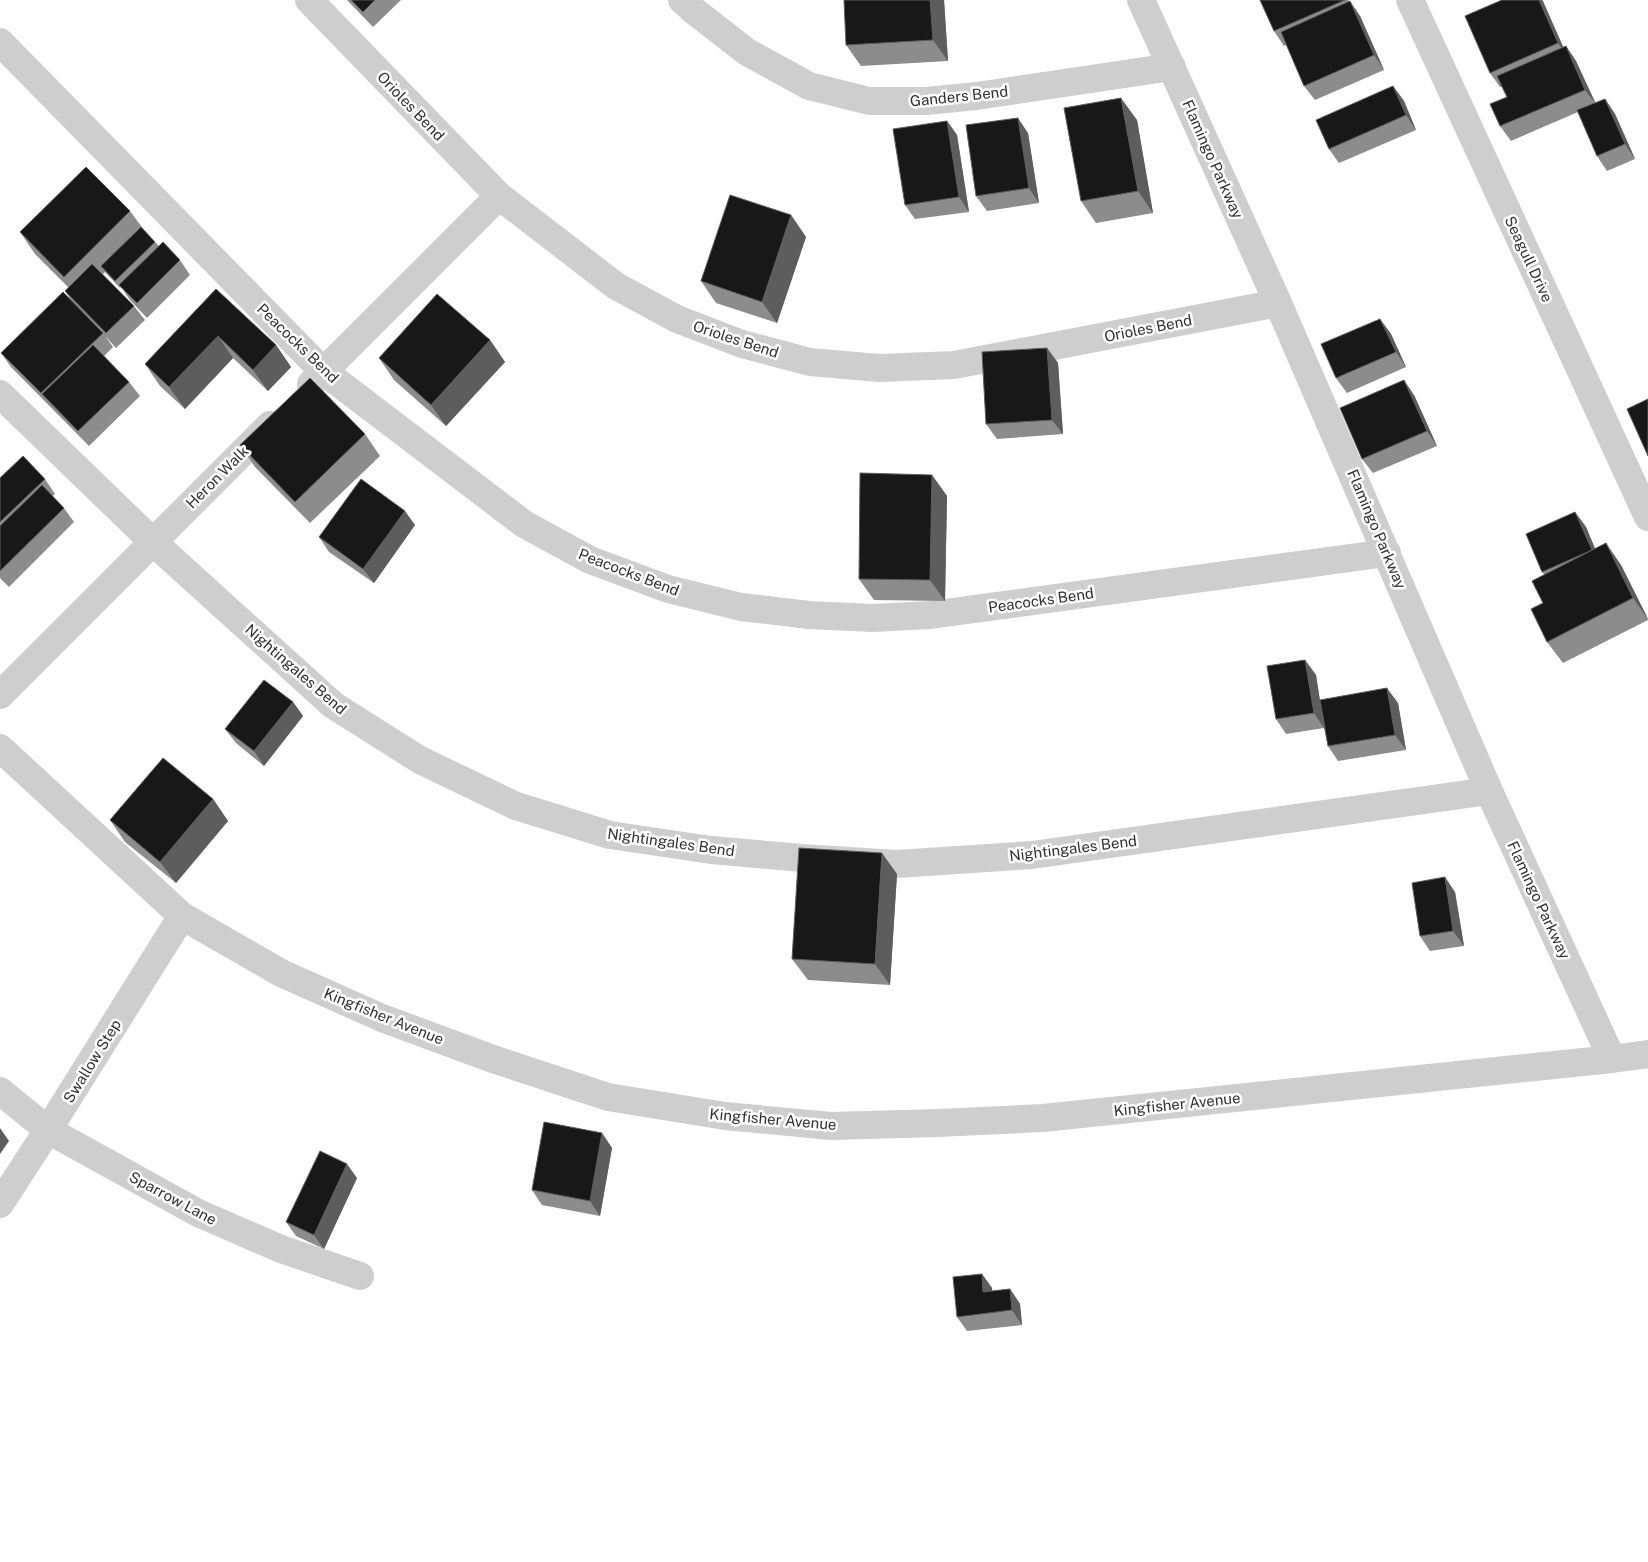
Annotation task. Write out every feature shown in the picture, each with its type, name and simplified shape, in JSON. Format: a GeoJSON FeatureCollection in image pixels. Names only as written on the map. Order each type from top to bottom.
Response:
{"type":"FeatureCollection","features":[{"type":"Feature","properties":{"kind":"street","name":"Orioles Bend"},"geometry":{"type":"LineString","coordinates":[[308,0],[499,196],[616,286],[677,319],[742,344],[810,362],[879,368],[954,366],[1278,303]]}},
{"type":"Feature","properties":{"kind":"street","name":"Ganders Bend"},"geometry":{"type":"LineString","coordinates":[[682,0],[747,52],[809,86],[869,101],[926,101],[977,96],[1172,67]]}},
{"type":"Feature","properties":{"kind":"street","name":"Flamingo Parkway"},"geometry":{"type":"LineString","coordinates":[[1141,0],[1278,303],[1488,791],[1612,1059]]}},
{"type":"Feature","properties":{"kind":"street","name":"Seagull Drive"},"geometry":{"type":"LineString","coordinates":[[1410,0],[1648,517]]}},
{"type":"Feature","properties":{"kind":"street","name":"Peacocks Bend"},"geometry":{"type":"LineString","coordinates":[[0,42],[323,371],[524,524],[590,560],[668,589],[741,607],[809,615],[873,618],[930,615],[1387,553]]}},
{"type":"Feature","properties":{"kind":"street","name":"Heron Walk"},"geometry":{"type":"LineString","coordinates":[[0,695],[499,196]]}},
{"type":"Feature","properties":{"kind":"street","name":"Nightingales Bend"},"geometry":{"type":"LineString","coordinates":[[0,394],[153,542],[333,705],[420,760],[516,806],[610,835],[711,850],[897,864],[1032,855],[1488,791]]}},
{"type":"Feature","properties":{"kind":"street","name":"Kingfisher Avenue"},"geometry":{"type":"LineString","coordinates":[[0,748],[182,916],[281,973],[382,1018],[493,1059],[608,1097],[734,1117],[831,1126],[938,1123],[1043,1118],[1648,1054]]}},
{"type":"Feature","properties":{"kind":"street","name":"Swallow Step"},"geometry":{"type":"LineString","coordinates":[[0,1204],[182,916]]}},
{"type":"Feature","properties":{"kind":"street","name":"Sparrow Lane"},"geometry":{"type":"LineString","coordinates":[[0,1091],[48,1130],[198,1214],[281,1249],[360,1276]]}},
{"type":"Feature","properties":{"kind":"building"},"geometry":{"type":"Polygon","coordinates":[[[351,0],[375,0],[363,12],[351,0]]]}},
{"type":"Feature","properties":{"kind":"building"},"geometry":{"type":"Polygon","coordinates":[[[844,0],[930,0],[933,40],[846,45],[844,0]]]}},
{"type":"Feature","properties":{"kind":"building"},"geometry":{"type":"Polygon","coordinates":[[[1260,0],[1345,0],[1274,31],[1260,0]]]}},
{"type":"Feature","properties":{"kind":"building"},"geometry":{"type":"Polygon","coordinates":[[[1502,0],[1539,0],[1558,43],[1490,73],[1465,16],[1502,0]]]}},
{"type":"Feature","properties":{"kind":"building"},"geometry":{"type":"Polygon","coordinates":[[[1350,1],[1374,55],[1304,86],[1281,32],[1350,1]]]}},
{"type":"Feature","properties":{"kind":"building"},"geometry":{"type":"Polygon","coordinates":[[[1566,46],[1585,90],[1500,126],[1490,104],[1507,97],[1497,76],[1566,46]]]}},
{"type":"Feature","properties":{"kind":"building"},"geometry":{"type":"Polygon","coordinates":[[[1393,86],[1406,115],[1329,149],[1316,120],[1393,86]]]}},
{"type":"Feature","properties":{"kind":"building"},"geometry":{"type":"Polygon","coordinates":[[[1121,98],[1138,191],[1081,201],[1064,108],[1121,98]]]}},
{"type":"Feature","properties":{"kind":"building"},"geometry":{"type":"Polygon","coordinates":[[[1605,99],[1625,144],[1597,156],[1577,110],[1605,99]]]}},
{"type":"Feature","properties":{"kind":"building"},"geometry":{"type":"Polygon","coordinates":[[[1018,118],[1029,188],[976,196],[966,125],[1018,118]]]}},
{"type":"Feature","properties":{"kind":"building"},"geometry":{"type":"Polygon","coordinates":[[[947,121],[959,197],[905,205],[893,129],[947,121]]]}},
{"type":"Feature","properties":{"kind":"building"},"geometry":{"type":"Polygon","coordinates":[[[86,167],[130,211],[64,277],[20,232],[86,167]]]}},
{"type":"Feature","properties":{"kind":"building"},"geometry":{"type":"Polygon","coordinates":[[[730,195],[791,215],[762,302],[701,281],[730,195]]]}},
{"type":"Feature","properties":{"kind":"building"},"geometry":{"type":"Polygon","coordinates":[[[141,227],[155,242],[115,281],[101,266],[141,227]]]}},
{"type":"Feature","properties":{"kind":"building"},"geometry":{"type":"Polygon","coordinates":[[[163,242],[180,260],[137,303],[119,285],[163,242]]]}},
{"type":"Feature","properties":{"kind":"building"},"geometry":{"type":"Polygon","coordinates":[[[92,264],[134,306],[106,333],[65,291],[92,264]]]}},
{"type":"Feature","properties":{"kind":"building"},"geometry":{"type":"Polygon","coordinates":[[[216,289],[276,345],[253,370],[218,336],[169,387],[145,364],[216,289]]]}},
{"type":"Feature","properties":{"kind":"building"},"geometry":{"type":"Polygon","coordinates":[[[63,292],[103,333],[41,393],[1,353],[63,292]]]}},
{"type":"Feature","properties":{"kind":"building"},"geometry":{"type":"Polygon","coordinates":[[[437,294],[490,340],[431,405],[379,358],[437,294]]]}},
{"type":"Feature","properties":{"kind":"building"},"geometry":{"type":"Polygon","coordinates":[[[1380,319],[1396,352],[1336,378],[1321,344],[1380,319]]]}},
{"type":"Feature","properties":{"kind":"building"},"geometry":{"type":"Polygon","coordinates":[[[93,345],[129,382],[78,431],[42,394],[93,345]]]}},
{"type":"Feature","properties":{"kind":"building"},"geometry":{"type":"Polygon","coordinates":[[[1047,348],[1052,420],[986,424],[982,352],[1047,348]]]}},
{"type":"Feature","properties":{"kind":"building"},"geometry":{"type":"Polygon","coordinates":[[[310,378],[365,434],[295,502],[240,445],[310,378]]]}},
{"type":"Feature","properties":{"kind":"building"},"geometry":{"type":"Polygon","coordinates":[[[1404,380],[1427,431],[1362,459],[1340,408],[1404,380]]]}},
{"type":"Feature","properties":{"kind":"building"},"geometry":{"type":"Polygon","coordinates":[[[1648,399],[1648,456],[1627,409],[1648,399]]]}},
{"type":"Feature","properties":{"kind":"building"},"geometry":{"type":"Polygon","coordinates":[[[23,456],[45,479],[0,522],[0,478],[23,456]]]}},
{"type":"Feature","properties":{"kind":"building"},"geometry":{"type":"Polygon","coordinates":[[[860,473],[932,475],[930,580],[859,579],[860,473]]]}},
{"type":"Feature","properties":{"kind":"building"},"geometry":{"type":"Polygon","coordinates":[[[361,479],[405,511],[363,569],[319,537],[361,479]]]}},
{"type":"Feature","properties":{"kind":"building"},"geometry":{"type":"Polygon","coordinates":[[[42,485],[64,508],[0,571],[0,526],[42,485]]]}},
{"type":"Feature","properties":{"kind":"building"},"geometry":{"type":"Polygon","coordinates":[[[1575,512],[1592,550],[1542,572],[1526,534],[1575,512]]]}},
{"type":"Feature","properties":{"kind":"building"},"geometry":{"type":"Polygon","coordinates":[[[1606,543],[1633,598],[1547,642],[1531,609],[1543,603],[1532,581],[1606,543]]]}},
{"type":"Feature","properties":{"kind":"building"},"geometry":{"type":"Polygon","coordinates":[[[1305,660],[1314,713],[1276,719],[1267,666],[1305,660]]]}},
{"type":"Feature","properties":{"kind":"building"},"geometry":{"type":"Polygon","coordinates":[[[264,680],[293,702],[254,751],[225,729],[264,680]]]}},
{"type":"Feature","properties":{"kind":"building"},"geometry":{"type":"Polygon","coordinates":[[[1387,688],[1395,735],[1328,746],[1320,700],[1387,688]]]}},
{"type":"Feature","properties":{"kind":"building"},"geometry":{"type":"Polygon","coordinates":[[[163,758],[213,799],[160,862],[110,820],[163,758]]]}},
{"type":"Feature","properties":{"kind":"building"},"geometry":{"type":"Polygon","coordinates":[[[799,848],[882,853],[875,964],[792,959],[799,848]]]}},
{"type":"Feature","properties":{"kind":"building"},"geometry":{"type":"Polygon","coordinates":[[[1445,877],[1453,931],[1420,936],[1412,883],[1445,877]]]}},
{"type":"Feature","properties":{"kind":"building"},"geometry":{"type":"Polygon","coordinates":[[[544,1122],[602,1133],[590,1201],[532,1190],[544,1122]]]}},
{"type":"Feature","properties":{"kind":"building"},"geometry":{"type":"Polygon","coordinates":[[[320,1151],[347,1164],[314,1235],[286,1222],[320,1151]]]}},
{"type":"Feature","properties":{"kind":"building"},"geometry":{"type":"Polygon","coordinates":[[[982,1274],[983,1292],[1010,1289],[1012,1310],[957,1317],[953,1277],[982,1274]]]}}]}
